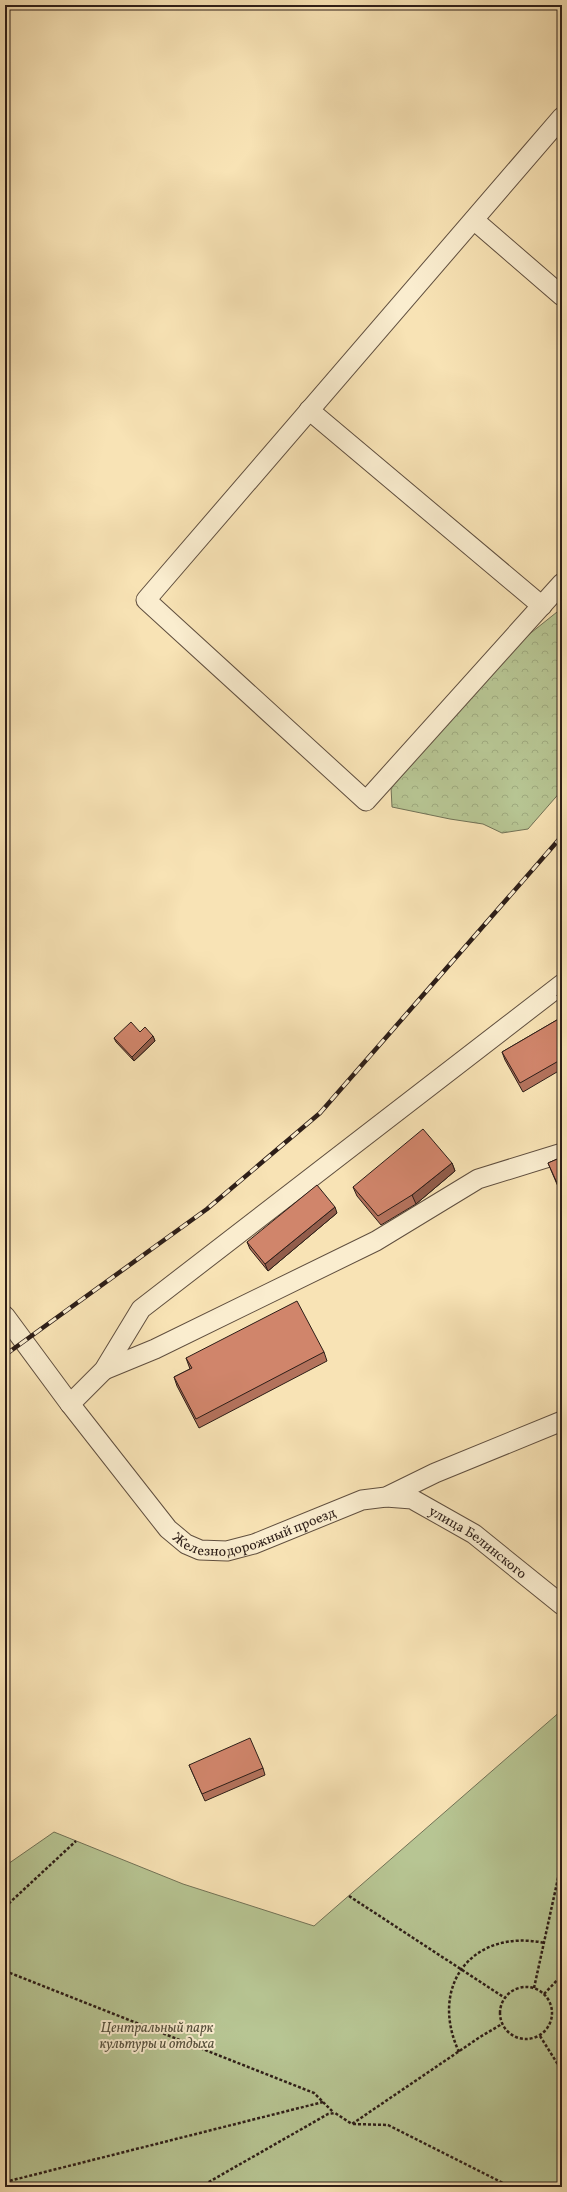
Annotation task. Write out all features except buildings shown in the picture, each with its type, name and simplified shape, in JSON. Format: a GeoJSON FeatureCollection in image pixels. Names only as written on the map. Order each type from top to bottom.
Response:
{"type":"FeatureCollection","features":[{"type":"Feature","properties":{"kind":"street"},"geometry":{"type":"LineString","coordinates":[[562,117],[146,600],[366,801],[562,583]]}},
{"type":"Feature","properties":{"kind":"street"},"geometry":{"type":"LineString","coordinates":[[474,220],[562,296]]}},
{"type":"Feature","properties":{"kind":"street"},"geometry":{"type":"LineString","coordinates":[[309,410],[542,606]]}},
{"type":"Feature","properties":{"kind":"street"},"geometry":{"type":"LineString","coordinates":[[70,1404],[104,1370],[141,1309],[562,984]]}},
{"type":"Feature","properties":{"kind":"street"},"geometry":{"type":"LineString","coordinates":[[104,1370],[155,1349],[376,1241],[478,1179],[562,1153]]}},
{"type":"Feature","properties":{"kind":"street","name":"Железнодорожный проезд"},"geometry":{"type":"LineString","coordinates":[[5,1316],[70,1404],[168,1528],[186,1544],[200,1550],[227,1551],[248,1546],[362,1500],[386,1497],[435,1473],[562,1421]]}},
{"type":"Feature","properties":{"kind":"street","name":"улица Белинского"},"geometry":{"type":"LineString","coordinates":[[386,1497],[412,1499],[474,1534],[562,1605]]}},
{"type":"Feature","properties":{"kind":"path"},"geometry":{"type":"LineString","coordinates":[[5,1907],[76,1841]]}},
{"type":"Feature","properties":{"kind":"path"},"geometry":{"type":"LineString","coordinates":[[534,1988],[562,1860]]}},
{"type":"Feature","properties":{"kind":"path"},"geometry":{"type":"LineString","coordinates":[[349,1896],[505,1998]]}},
{"type":"Feature","properties":{"kind":"path"},"geometry":{"type":"LineString","coordinates":[[459,2052],[451,2035],[448,2018],[449,2000],[454,1982],[461,1970],[476,1954],[492,1945],[527,1939],[545,1943]]}},
{"type":"Feature","properties":{"kind":"path"},"geometry":{"type":"LineString","coordinates":[[5,1971],[314,2093],[333,2112],[339,2114],[352,2124],[388,2125],[511,2187]]}},
{"type":"Feature","properties":{"kind":"path"},"geometry":{"type":"LineString","coordinates":[[544,1994],[562,1975]]}},
{"type":"Feature","properties":{"kind":"path"},"geometry":{"type":"LineString","coordinates":[[519,1988],[534,1988],[544,1994],[552,2006],[553,2014],[547,2029],[540,2036],[526,2040],[510,2034],[502,2024],[500,2013],[505,1998],[511,1992],[519,1988]]}},
{"type":"Feature","properties":{"kind":"path"},"geometry":{"type":"LineString","coordinates":[[352,2124],[502,2024]]}},
{"type":"Feature","properties":{"kind":"path"},"geometry":{"type":"LineString","coordinates":[[540,2036],[562,2071]]}},
{"type":"Feature","properties":{"kind":"path"},"geometry":{"type":"LineString","coordinates":[[562,2089],[562,2100]]}},
{"type":"Feature","properties":{"kind":"path"},"geometry":{"type":"LineString","coordinates":[[5,2182],[324,2102]]}},
{"type":"Feature","properties":{"kind":"path"},"geometry":{"type":"LineString","coordinates":[[200,2187],[333,2112]]}},
{"type":"Feature","properties":{"kind":"green space"},"geometry":{"type":"Polygon","coordinates":[[[562,608],[562,790],[528,829],[502,833],[483,824],[392,807],[391,787],[522,640],[562,608]]]}},
{"type":"Feature","properties":{"kind":"green space","name":"Центральный парк культуры и отдыха"},"geometry":{"type":"Polygon","coordinates":[[[562,1710],[562,2187],[5,2187],[5,1866],[54,1832],[183,1884],[314,1926],[562,1710]]]}},
{"type":"Feature","properties":{"kind":"railway"},"geometry":{"type":"LineString","coordinates":[[5,1355],[207,1209],[320,1113],[562,836]]}}]}
